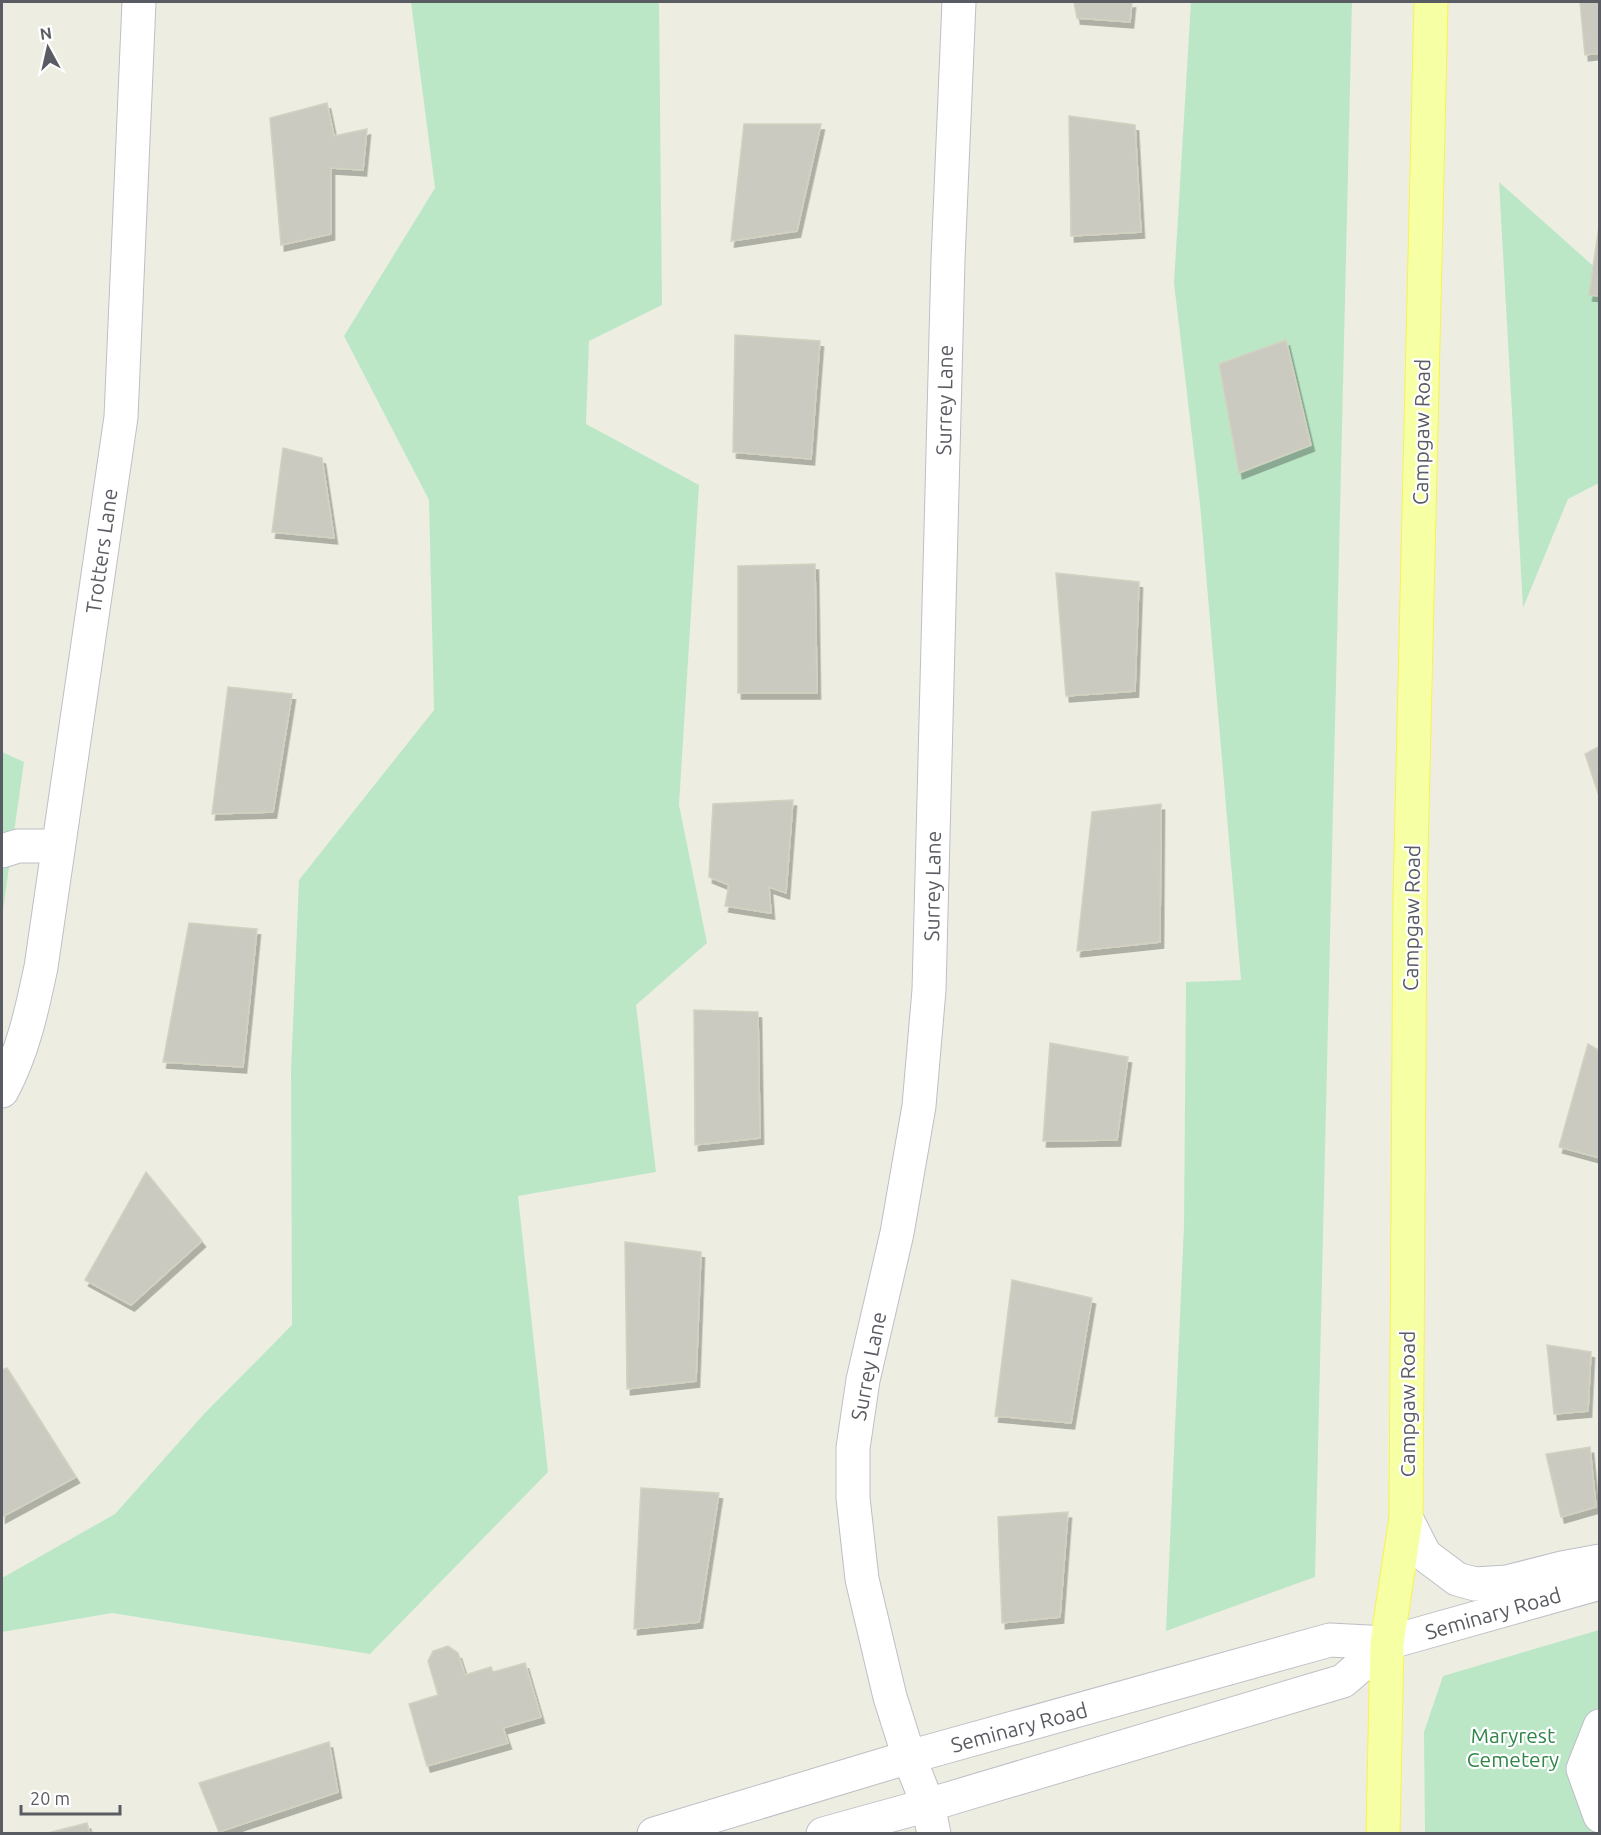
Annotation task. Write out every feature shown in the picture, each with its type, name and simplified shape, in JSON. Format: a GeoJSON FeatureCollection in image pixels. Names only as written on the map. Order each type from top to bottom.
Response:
{"type":"FeatureCollection","features":[{"type":"Feature","properties":{"kind":"main road","name":"Campgaw Road"},"geometry":{"type":"LineString","coordinates":[[1383,1833],[1387,1642],[1406,1518],[1410,897],[1431,2]]}},
{"type":"Feature","properties":{"kind":"street","name":"Trotters Lane"},"geometry":{"type":"LineString","coordinates":[[2,1090],[11,1074],[9,1055],[29,1025],[41,967],[121,417],[139,2]]}},
{"type":"Feature","properties":{"kind":"street"},"geometry":{"type":"LineString","coordinates":[[935,2],[958,2]]}},
{"type":"Feature","properties":{"kind":"street","name":"Surrey Lane"},"geometry":{"type":"LineString","coordinates":[[931,1819],[890,1697],[862,1579],[853,1498],[853,1448],[863,1380],[897,1233],[919,1106],[929,990],[948,260],[958,2]]}},
{"type":"Feature","properties":{"kind":"street"},"geometry":{"type":"LineString","coordinates":[[2,851],[18,846],[58,846]]}},
{"type":"Feature","properties":{"kind":"street","name":"Seminary Road"},"geometry":{"type":"LineString","coordinates":[[1406,1518],[1425,1555],[1457,1579],[1475,1584],[1507,1582],[1599,1561]]}},
{"type":"Feature","properties":{"kind":"street","name":"Seminary Road"},"geometry":{"type":"LineString","coordinates":[[654,1833],[909,1757],[1330,1640],[1387,1642],[1599,1583]]}},
{"type":"Feature","properties":{"kind":"street","name":"Seminary Road"},"geometry":{"type":"LineString","coordinates":[[823,1833],[931,1819],[1342,1681],[1387,1642]]}},
{"type":"Feature","properties":{"kind":"street"},"geometry":{"type":"LineString","coordinates":[[1599,1726],[1583,1769],[1599,1816]]}},
{"type":"Feature","properties":{"kind":"green space"},"geometry":{"type":"Polygon","coordinates":[[[411,2],[659,2],[662,305],[589,341],[586,424],[699,485],[679,805],[707,943],[636,1005],[656,1172],[518,1196],[548,1472],[370,1654],[112,1613],[2,1632],[2,1578],[115,1514],[204,1414],[292,1325],[291,1072],[299,880],[434,710],[429,500],[344,336],[435,188],[411,2]]]}},
{"type":"Feature","properties":{"kind":"green space"},"geometry":{"type":"Polygon","coordinates":[[[1191,2],[1352,2],[1315,1577],[1166,1631],[1184,1226],[1186,982],[1241,980],[1200,504],[1174,283],[1191,2]]]}},
{"type":"Feature","properties":{"kind":"green space"},"geometry":{"type":"Polygon","coordinates":[[[1499,182],[1599,271],[1599,483],[1568,499],[1523,608],[1499,182]]]}},
{"type":"Feature","properties":{"kind":"green space"},"geometry":{"type":"Polygon","coordinates":[[[2,752],[24,762],[2,917],[2,752]]]}},
{"type":"Feature","properties":{"kind":"green space","name":"Maryrest Cemetery"},"geometry":{"type":"Polygon","coordinates":[[[1599,1630],[1599,1833],[1425,1833],[1424,1732],[1443,1676],[1599,1630]]]}},
{"type":"Feature","properties":{"kind":"building"},"geometry":{"type":"Polygon","coordinates":[[[1074,2],[1132,2],[1130,22],[1077,18],[1074,2]]]}},
{"type":"Feature","properties":{"kind":"building"},"geometry":{"type":"Polygon","coordinates":[[[1580,2],[1600,2],[1600,53],[1585,55],[1580,2]]]}},
{"type":"Feature","properties":{"kind":"building"},"geometry":{"type":"Polygon","coordinates":[[[327,103],[334,136],[367,129],[363,170],[331,168],[331,234],[281,245],[270,118],[327,103]]]}},
{"type":"Feature","properties":{"kind":"building"},"geometry":{"type":"Polygon","coordinates":[[[1069,116],[1135,125],[1141,232],[1071,236],[1069,116]]]}},
{"type":"Feature","properties":{"kind":"building"},"geometry":{"type":"Polygon","coordinates":[[[744,124],[821,124],[797,231],[731,241],[744,124]]]}},
{"type":"Feature","properties":{"kind":"building"},"geometry":{"type":"Polygon","coordinates":[[[1600,219],[1600,296],[1589,295],[1600,219]]]}},
{"type":"Feature","properties":{"kind":"building"},"geometry":{"type":"Polygon","coordinates":[[[735,335],[820,341],[811,459],[733,452],[735,335]]]}},
{"type":"Feature","properties":{"kind":"building"},"geometry":{"type":"Polygon","coordinates":[[[1286,340],[1311,445],[1239,473],[1219,364],[1286,340]]]}},
{"type":"Feature","properties":{"kind":"building"},"geometry":{"type":"Polygon","coordinates":[[[283,448],[322,458],[334,538],[272,532],[283,448]]]}},
{"type":"Feature","properties":{"kind":"building"},"geometry":{"type":"Polygon","coordinates":[[[815,564],[817,693],[738,693],[738,566],[815,564]]]}},
{"type":"Feature","properties":{"kind":"building"},"geometry":{"type":"Polygon","coordinates":[[[1056,573],[1139,582],[1135,691],[1066,696],[1056,573]]]}},
{"type":"Feature","properties":{"kind":"building"},"geometry":{"type":"Polygon","coordinates":[[[228,687],[292,694],[273,812],[212,814],[228,687]]]}},
{"type":"Feature","properties":{"kind":"building"},"geometry":{"type":"Polygon","coordinates":[[[1600,746],[1600,799],[1585,754],[1600,746]]]}},
{"type":"Feature","properties":{"kind":"building"},"geometry":{"type":"Polygon","coordinates":[[[793,800],[786,893],[769,887],[771,913],[725,906],[729,885],[709,877],[713,804],[793,800]]]}},
{"type":"Feature","properties":{"kind":"building"},"geometry":{"type":"Polygon","coordinates":[[[1161,804],[1160,942],[1077,951],[1092,812],[1161,804]]]}},
{"type":"Feature","properties":{"kind":"building"},"geometry":{"type":"Polygon","coordinates":[[[189,923],[257,929],[243,1067],[163,1062],[189,923]]]}},
{"type":"Feature","properties":{"kind":"building"},"geometry":{"type":"Polygon","coordinates":[[[694,1010],[758,1012],[760,1138],[695,1145],[694,1010]]]}},
{"type":"Feature","properties":{"kind":"building"},"geometry":{"type":"Polygon","coordinates":[[[1050,1043],[1128,1057],[1117,1140],[1043,1141],[1050,1043]]]}},
{"type":"Feature","properties":{"kind":"building"},"geometry":{"type":"Polygon","coordinates":[[[1588,1044],[1600,1051],[1600,1158],[1559,1147],[1588,1044]]]}},
{"type":"Feature","properties":{"kind":"building"},"geometry":{"type":"Polygon","coordinates":[[[146,1172],[202,1241],[131,1305],[85,1280],[146,1172]]]}},
{"type":"Feature","properties":{"kind":"building"},"geometry":{"type":"Polygon","coordinates":[[[625,1242],[701,1252],[696,1381],[627,1389],[625,1242]]]}},
{"type":"Feature","properties":{"kind":"building"},"geometry":{"type":"Polygon","coordinates":[[[1012,1280],[1092,1298],[1071,1423],[995,1416],[1012,1280]]]}},
{"type":"Feature","properties":{"kind":"building"},"geometry":{"type":"Polygon","coordinates":[[[1547,1345],[1591,1352],[1588,1411],[1554,1414],[1547,1345]]]}},
{"type":"Feature","properties":{"kind":"building"},"geometry":{"type":"Polygon","coordinates":[[[7,1368],[76,1477],[2,1517],[2,1370],[7,1368]]]}},
{"type":"Feature","properties":{"kind":"building"},"geometry":{"type":"Polygon","coordinates":[[[1590,1447],[1596,1507],[1561,1517],[1546,1454],[1590,1447]]]}},
{"type":"Feature","properties":{"kind":"building"},"geometry":{"type":"Polygon","coordinates":[[[641,1488],[719,1493],[699,1622],[634,1629],[641,1488]]]}},
{"type":"Feature","properties":{"kind":"building"},"geometry":{"type":"Polygon","coordinates":[[[1068,1512],[1060,1617],[1002,1623],[998,1517],[1068,1512]]]}},
{"type":"Feature","properties":{"kind":"building"},"geometry":{"type":"Polygon","coordinates":[[[448,1646],[458,1653],[465,1675],[491,1667],[493,1672],[525,1663],[541,1717],[503,1728],[508,1743],[427,1766],[409,1704],[438,1695],[428,1661],[433,1651],[448,1646]]]}},
{"type":"Feature","properties":{"kind":"building"},"geometry":{"type":"Polygon","coordinates":[[[329,1742],[338,1792],[219,1832],[199,1783],[329,1742]]]}},
{"type":"Feature","properties":{"kind":"building"},"geometry":{"type":"Polygon","coordinates":[[[87,1823],[90,1834],[44,1834],[87,1823]]]}}]}
